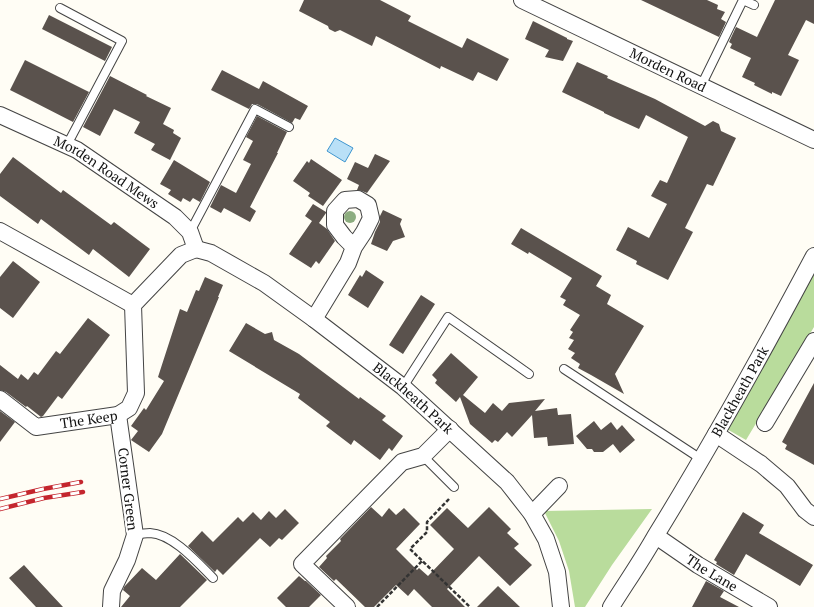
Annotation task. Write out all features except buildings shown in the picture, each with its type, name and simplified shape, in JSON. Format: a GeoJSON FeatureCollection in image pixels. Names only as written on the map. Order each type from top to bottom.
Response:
{"type":"FeatureCollection","features":[{"type":"Feature","properties":{"kind":"street","name":"Morden Road"},"geometry":{"type":"LineString","coordinates":[[522,0],[814,140]]}},
{"type":"Feature","properties":{"kind":"street","name":"Morden Road Mews"},"geometry":{"type":"LineString","coordinates":[[0,115],[78,150],[175,217],[190,232],[196,249]]}},
{"type":"Feature","properties":{"kind":"street"},"geometry":{"type":"LineString","coordinates":[[0,231],[133,305],[181,255],[196,249]]}},
{"type":"Feature","properties":{"kind":"street"},"geometry":{"type":"LineString","coordinates":[[314,319],[348,263],[354,247]]}},
{"type":"Feature","properties":{"kind":"street","name":"Blackheath Park"},"geometry":{"type":"LineString","coordinates":[[196,249],[210,253],[264,283],[314,319],[403,387],[507,482],[532,514],[546,539],[557,572],[561,607]]}},
{"type":"Feature","properties":{"kind":"street","name":"Blackheath Park"},"geometry":{"type":"LineString","coordinates":[[611,607],[656,536],[716,434],[814,256]]}},
{"type":"Feature","properties":{"kind":"street","name":"The Keep"},"geometry":{"type":"LineString","coordinates":[[0,399],[36,427],[118,415],[129,408],[136,393],[133,305]]}},
{"type":"Feature","properties":{"kind":"street"},"geometry":{"type":"LineString","coordinates":[[765,423],[814,341]]}},
{"type":"Feature","properties":{"kind":"street","name":"Corner Green"},"geometry":{"type":"LineString","coordinates":[[111,607],[112,591],[127,560],[134,535],[118,415]]}},
{"type":"Feature","properties":{"kind":"street"},"geometry":{"type":"LineString","coordinates":[[347,607],[302,564],[402,462],[423,456],[450,429]]}},
{"type":"Feature","properties":{"kind":"street"},"geometry":{"type":"LineString","coordinates":[[716,434],[766,469],[787,486],[805,510],[814,517]]}},
{"type":"Feature","properties":{"kind":"street"},"geometry":{"type":"LineString","coordinates":[[532,514],[559,486]]}},
{"type":"Feature","properties":{"kind":"street","name":"The Lane"},"geometry":{"type":"LineString","coordinates":[[656,536],[698,565],[769,607]]}},
{"type":"Feature","properties":{"kind":"lane"},"geometry":{"type":"LineString","coordinates":[[701,86],[743,0],[754,5]]}},
{"type":"Feature","properties":{"kind":"lane"},"geometry":{"type":"LineString","coordinates":[[60,8],[122,41],[67,145]]}},
{"type":"Feature","properties":{"kind":"lane"},"geometry":{"type":"LineString","coordinates":[[190,232],[255,109],[290,127]]}},
{"type":"Feature","properties":{"kind":"lane"},"geometry":{"type":"LineString","coordinates":[[403,387],[448,317],[529,374]]}},
{"type":"Feature","properties":{"kind":"lane"},"geometry":{"type":"LineString","coordinates":[[564,369],[701,459]]}},
{"type":"Feature","properties":{"kind":"lane"},"geometry":{"type":"LineString","coordinates":[[423,456],[454,487]]}},
{"type":"Feature","properties":{"kind":"lane"},"geometry":{"type":"LineString","coordinates":[[134,535],[151,533],[169,538],[184,550],[213,578]]}},
{"type":"Feature","properties":{"kind":"path"},"geometry":{"type":"LineString","coordinates":[[454,487],[458,490],[427,522],[427,532],[410,549],[470,607]]}},
{"type":"Feature","properties":{"kind":"path"},"geometry":{"type":"LineString","coordinates":[[377,607],[422,561]]}},
{"type":"Feature","properties":{"kind":"green space"},"geometry":{"type":"Polygon","coordinates":[[[814,270],[814,327],[746,440],[725,428],[814,270]]]}},
{"type":"Feature","properties":{"kind":"green space"},"geometry":{"type":"Polygon","coordinates":[[[652,509],[612,565],[585,607],[575,607],[569,571],[559,541],[544,511],[652,509]]]}},
{"type":"Feature","properties":{"kind":"water"},"geometry":{"type":"Polygon","coordinates":[[[335,138],[353,148],[345,162],[327,151],[335,138]]]}},
{"type":"Feature","properties":{"kind":"railway"},"geometry":{"type":"LineString","coordinates":[[0,499],[81,482]]}},
{"type":"Feature","properties":{"kind":"railway"},"geometry":{"type":"LineString","coordinates":[[0,509],[44,498],[83,492]]}}]}
